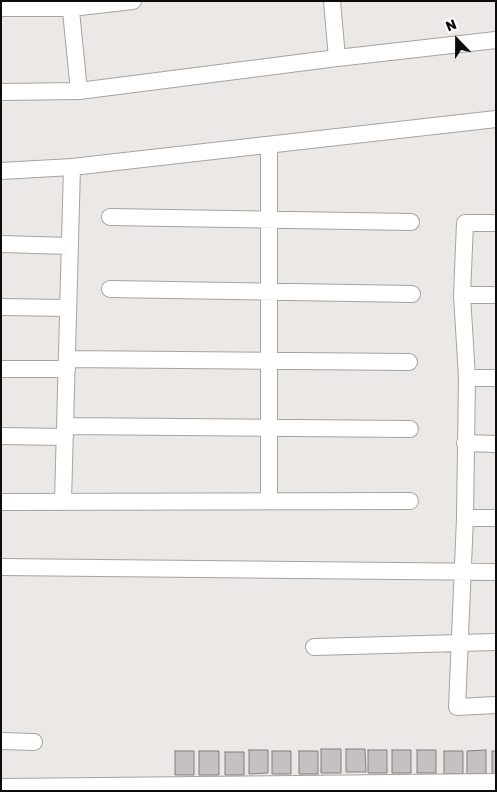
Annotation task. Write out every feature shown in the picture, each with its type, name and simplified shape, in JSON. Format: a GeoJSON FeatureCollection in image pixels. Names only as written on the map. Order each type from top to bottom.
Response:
{"type":"FeatureCollection","features":[{"type":"Feature","properties":{"kind":"street"},"geometry":{"type":"LineString","coordinates":[[1,8],[133,1]]}},
{"type":"Feature","properties":{"kind":"street"},"geometry":{"type":"LineString","coordinates":[[332,1],[337,58]]}},
{"type":"Feature","properties":{"kind":"street"},"geometry":{"type":"LineString","coordinates":[[71,4],[79,91]]}},
{"type":"Feature","properties":{"kind":"street"},"geometry":{"type":"LineString","coordinates":[[1,92],[79,91],[496,40]]}},
{"type":"Feature","properties":{"kind":"street"},"geometry":{"type":"LineString","coordinates":[[1,171],[72,167],[496,120]]}},
{"type":"Feature","properties":{"kind":"street"},"geometry":{"type":"LineString","coordinates":[[268,501],[269,145]]}},
{"type":"Feature","properties":{"kind":"street"},"geometry":{"type":"LineString","coordinates":[[63,501],[72,167]]}},
{"type":"Feature","properties":{"kind":"street"},"geometry":{"type":"LineString","coordinates":[[110,217],[411,222]]}},
{"type":"Feature","properties":{"kind":"street"},"geometry":{"type":"LineString","coordinates":[[496,223],[465,223],[462,295],[468,378],[465,443],[465,518],[456,707],[496,705]]}},
{"type":"Feature","properties":{"kind":"street"},"geometry":{"type":"LineString","coordinates":[[1,244],[70,246]]}},
{"type":"Feature","properties":{"kind":"street"},"geometry":{"type":"LineString","coordinates":[[110,289],[412,294]]}},
{"type":"Feature","properties":{"kind":"street"},"geometry":{"type":"LineString","coordinates":[[462,295],[496,295]]}},
{"type":"Feature","properties":{"kind":"street"},"geometry":{"type":"LineString","coordinates":[[1,307],[68,308]]}},
{"type":"Feature","properties":{"kind":"street"},"geometry":{"type":"LineString","coordinates":[[1,369],[67,364],[269,361],[409,362]]}},
{"type":"Feature","properties":{"kind":"street"},"geometry":{"type":"LineString","coordinates":[[468,378],[496,378]]}},
{"type":"Feature","properties":{"kind":"street"},"geometry":{"type":"LineString","coordinates":[[1,436],[65,431],[269,428],[410,429]]}},
{"type":"Feature","properties":{"kind":"street"},"geometry":{"type":"LineString","coordinates":[[465,443],[496,444]]}},
{"type":"Feature","properties":{"kind":"street"},"geometry":{"type":"LineString","coordinates":[[1,502],[410,502]]}},
{"type":"Feature","properties":{"kind":"street"},"geometry":{"type":"LineString","coordinates":[[465,518],[496,518]]}},
{"type":"Feature","properties":{"kind":"street"},"geometry":{"type":"LineString","coordinates":[[1,567],[496,572]]}},
{"type":"Feature","properties":{"kind":"street"},"geometry":{"type":"LineString","coordinates":[[314,647],[496,642]]}},
{"type":"Feature","properties":{"kind":"street"},"geometry":{"type":"LineString","coordinates":[[1,741],[34,742]]}},
{"type":"Feature","properties":{"kind":"street"},"geometry":{"type":"LineString","coordinates":[[1,787],[198,788],[496,782]]}},
{"type":"Feature","properties":{"kind":"building"},"geometry":{"type":"Polygon","coordinates":[[[321,749],[341,749],[341,773],[321,773],[321,749]]]}},
{"type":"Feature","properties":{"kind":"building"},"geometry":{"type":"Polygon","coordinates":[[[346,749],[365,749],[366,772],[346,772],[346,749]]]}},
{"type":"Feature","properties":{"kind":"building"},"geometry":{"type":"Polygon","coordinates":[[[249,750],[268,750],[268,773],[249,774],[249,750]]]}},
{"type":"Feature","properties":{"kind":"building"},"geometry":{"type":"Polygon","coordinates":[[[368,750],[387,750],[387,773],[368,773],[368,750]]]}},
{"type":"Feature","properties":{"kind":"building"},"geometry":{"type":"Polygon","coordinates":[[[392,750],[411,750],[411,773],[392,773],[392,750]]]}},
{"type":"Feature","properties":{"kind":"building"},"geometry":{"type":"Polygon","coordinates":[[[417,750],[436,750],[436,773],[417,773],[417,750]]]}},
{"type":"Feature","properties":{"kind":"building"},"geometry":{"type":"Polygon","coordinates":[[[486,750],[486,774],[467,774],[467,751],[486,750]]]}},
{"type":"Feature","properties":{"kind":"building"},"geometry":{"type":"Polygon","coordinates":[[[175,751],[194,751],[194,775],[175,775],[175,751]]]}},
{"type":"Feature","properties":{"kind":"building"},"geometry":{"type":"Polygon","coordinates":[[[199,751],[219,751],[219,775],[199,775],[199,751]]]}},
{"type":"Feature","properties":{"kind":"building"},"geometry":{"type":"Polygon","coordinates":[[[272,751],[291,751],[291,774],[272,774],[272,751]]]}},
{"type":"Feature","properties":{"kind":"building"},"geometry":{"type":"Polygon","coordinates":[[[299,751],[318,751],[318,774],[299,774],[299,751]]]}},
{"type":"Feature","properties":{"kind":"building"},"geometry":{"type":"Polygon","coordinates":[[[444,751],[463,751],[463,774],[444,774],[444,751]]]}},
{"type":"Feature","properties":{"kind":"building"},"geometry":{"type":"Polygon","coordinates":[[[492,751],[496,751],[496,774],[492,774],[492,751]]]}},
{"type":"Feature","properties":{"kind":"building"},"geometry":{"type":"Polygon","coordinates":[[[225,752],[244,752],[244,775],[225,775],[225,752]]]}}]}
